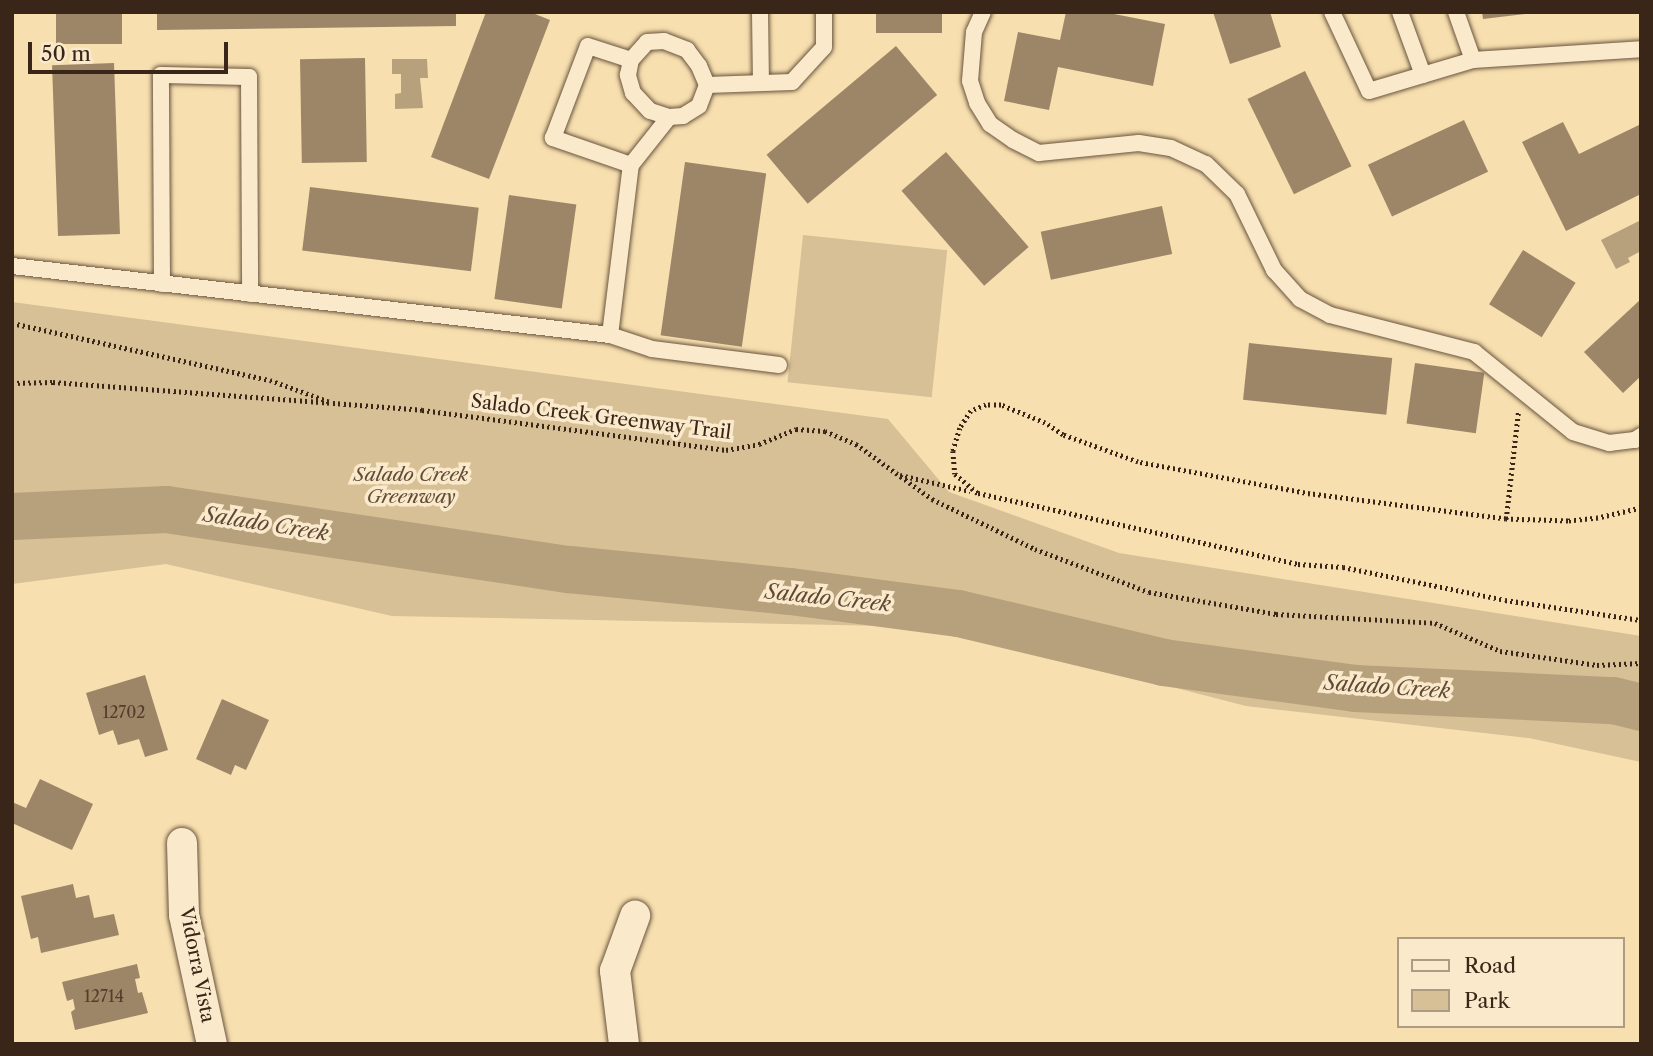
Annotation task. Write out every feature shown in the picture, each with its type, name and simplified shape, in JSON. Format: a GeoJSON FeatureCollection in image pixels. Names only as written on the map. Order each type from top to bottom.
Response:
{"type":"FeatureCollection","features":[{"type":"Feature","properties":{"kind":"street","name":"Vidorra Vista"},"geometry":{"type":"LineString","coordinates":[[182,843],[184,915],[212,1044]]}},
{"type":"Feature","properties":{"kind":"street"},"geometry":{"type":"LineString","coordinates":[[624,1044],[615,971],[635,916]]}},
{"type":"Feature","properties":{"kind":"lane"},"geometry":{"type":"LineString","coordinates":[[760,12],[761,82]]}},
{"type":"Feature","properties":{"kind":"lane"},"geometry":{"type":"LineString","coordinates":[[707,85],[792,82],[824,47],[824,12]]}},
{"type":"Feature","properties":{"kind":"lane"},"geometry":{"type":"LineString","coordinates":[[983,12],[974,32],[970,80],[977,103],[990,124],[1039,153],[1139,143],[1171,148],[1206,164],[1237,194],[1274,270],[1300,299],[1330,315],[1474,352],[1521,387],[1573,432],[1609,443],[1635,440],[1641,436]]}},
{"type":"Feature","properties":{"kind":"lane"},"geometry":{"type":"LineString","coordinates":[[1332,12],[1369,91],[1473,60],[1641,49]]}},
{"type":"Feature","properties":{"kind":"lane"},"geometry":{"type":"LineString","coordinates":[[1400,12],[1423,75]]}},
{"type":"Feature","properties":{"kind":"lane"},"geometry":{"type":"LineString","coordinates":[[1456,12],[1473,60]]}},
{"type":"Feature","properties":{"kind":"lane"},"geometry":{"type":"LineString","coordinates":[[664,41],[687,50],[699,66],[707,85],[699,106],[683,116],[669,117],[650,111],[633,93],[628,75],[631,61],[647,42],[664,41]]}},
{"type":"Feature","properties":{"kind":"lane"},"geometry":{"type":"LineString","coordinates":[[631,61],[588,46],[553,138],[631,165]]}},
{"type":"Feature","properties":{"kind":"lane"},"geometry":{"type":"LineString","coordinates":[[162,284],[161,75],[249,77],[250,294]]}},
{"type":"Feature","properties":{"kind":"lane"},"geometry":{"type":"LineString","coordinates":[[610,335],[631,165],[669,117]]}},
{"type":"Feature","properties":{"kind":"lane"},"geometry":{"type":"LineString","coordinates":[[12,266],[610,335],[652,349],[779,365]]}},
{"type":"Feature","properties":{"kind":"path"},"geometry":{"type":"LineString","coordinates":[[12,324],[270,380],[337,405]]}},
{"type":"Feature","properties":{"kind":"path","name":"Salado Creek Greenway Trail"},"geometry":{"type":"LineString","coordinates":[[12,383],[53,382],[422,410],[726,450],[759,444],[796,429],[825,431],[856,444],[933,499],[1035,549],[1149,592],[1276,614],[1435,623],[1500,650],[1597,665],[1641,663]]}},
{"type":"Feature","properties":{"kind":"path"},"geometry":{"type":"LineString","coordinates":[[1506,519],[1521,387]]}},
{"type":"Feature","properties":{"kind":"path"},"geometry":{"type":"LineString","coordinates":[[978,493],[955,474],[953,451],[960,428],[971,411],[986,405],[1001,405],[1033,417],[1063,435],[1138,462],[1310,494],[1506,519],[1568,521],[1598,518],[1641,508]]}},
{"type":"Feature","properties":{"kind":"path"},"geometry":{"type":"LineString","coordinates":[[897,475],[1298,564],[1343,567],[1505,600],[1641,620]]}},
{"type":"Feature","properties":{"kind":"green space"},"geometry":{"type":"Polygon","coordinates":[[[803,235],[947,250],[932,397],[788,382],[803,235]]]}},
{"type":"Feature","properties":{"kind":"green space","name":"Salado Creek Greenway"},"geometry":{"type":"Polygon","coordinates":[[[12,302],[888,419],[949,492],[1119,553],[1641,636],[1641,762],[1529,738],[1246,706],[939,627],[392,616],[166,564],[12,584],[12,302]]]}},
{"type":"Feature","properties":{"kind":"shaded area"},"geometry":{"type":"Polygon","coordinates":[[[392,59],[427,59],[428,78],[420,78],[423,108],[395,109],[395,94],[401,93],[401,74],[392,74],[392,59]]]}},
{"type":"Feature","properties":{"kind":"shaded area"},"geometry":{"type":"Polygon","coordinates":[[[1641,220],[1641,251],[1628,258],[1630,262],[1616,269],[1601,240],[1641,220]]]}},
{"type":"Feature","properties":{"kind":"building"},"geometry":{"type":"Polygon","coordinates":[[[56,12],[122,12],[122,44],[56,44],[56,12]]]}},
{"type":"Feature","properties":{"kind":"building"},"geometry":{"type":"Polygon","coordinates":[[[157,12],[456,12],[456,26],[157,30],[157,12]]]}},
{"type":"Feature","properties":{"kind":"building"},"geometry":{"type":"Polygon","coordinates":[[[486,12],[530,12],[550,20],[489,179],[431,157],[486,12]]]}},
{"type":"Feature","properties":{"kind":"building"},"geometry":{"type":"Polygon","coordinates":[[[876,12],[942,12],[942,33],[876,33],[876,12]]]}},
{"type":"Feature","properties":{"kind":"building"},"geometry":{"type":"Polygon","coordinates":[[[1066,12],[1104,12],[1165,24],[1153,86],[1058,67],[1049,110],[1004,101],[1018,32],[1060,40],[1066,12]]]}},
{"type":"Feature","properties":{"kind":"building"},"geometry":{"type":"Polygon","coordinates":[[[1213,12],[1270,12],[1281,47],[1230,64],[1213,12]]]}},
{"type":"Feature","properties":{"kind":"building"},"geometry":{"type":"Polygon","coordinates":[[[1482,12],[1525,12],[1525,14],[1483,19],[1482,12]]]}},
{"type":"Feature","properties":{"kind":"building"},"geometry":{"type":"Polygon","coordinates":[[[896,46],[937,95],[808,204],[767,155],[896,46]]]}},
{"type":"Feature","properties":{"kind":"building"},"geometry":{"type":"Polygon","coordinates":[[[365,58],[367,162],[302,163],[300,59],[365,58]]]}},
{"type":"Feature","properties":{"kind":"building"},"geometry":{"type":"Polygon","coordinates":[[[114,63],[120,234],[58,236],[52,65],[114,63]]]}},
{"type":"Feature","properties":{"kind":"building"},"geometry":{"type":"Polygon","coordinates":[[[1305,71],[1351,166],[1294,194],[1247,99],[1305,71]]]}},
{"type":"Feature","properties":{"kind":"building"},"geometry":{"type":"Polygon","coordinates":[[[1464,120],[1488,172],[1392,216],[1368,165],[1464,120]]]}},
{"type":"Feature","properties":{"kind":"building"},"geometry":{"type":"Polygon","coordinates":[[[1563,122],[1579,154],[1641,124],[1641,194],[1566,231],[1522,142],[1563,122]]]}},
{"type":"Feature","properties":{"kind":"building"},"geometry":{"type":"Polygon","coordinates":[[[946,152],[1029,247],[984,286],[901,191],[946,152]]]}},
{"type":"Feature","properties":{"kind":"building"},"geometry":{"type":"Polygon","coordinates":[[[685,162],[766,173],[742,347],[661,335],[685,162]]]}},
{"type":"Feature","properties":{"kind":"building"},"geometry":{"type":"Polygon","coordinates":[[[310,187],[479,208],[471,271],[302,251],[310,187]]]}},
{"type":"Feature","properties":{"kind":"building"},"geometry":{"type":"Polygon","coordinates":[[[509,195],[576,204],[562,308],[494,299],[509,195]]]}},
{"type":"Feature","properties":{"kind":"building"},"geometry":{"type":"Polygon","coordinates":[[[1162,206],[1172,254],[1051,280],[1041,232],[1162,206]]]}},
{"type":"Feature","properties":{"kind":"building"},"geometry":{"type":"Polygon","coordinates":[[[1523,250],[1576,283],[1542,337],[1489,304],[1523,250]]]}},
{"type":"Feature","properties":{"kind":"building"},"geometry":{"type":"Polygon","coordinates":[[[1641,299],[1641,376],[1623,393],[1584,352],[1641,299]]]}},
{"type":"Feature","properties":{"kind":"building"},"geometry":{"type":"Polygon","coordinates":[[[1249,343],[1392,358],[1386,415],[1243,400],[1249,343]]]}},
{"type":"Feature","properties":{"kind":"building"},"geometry":{"type":"Polygon","coordinates":[[[1415,363],[1484,373],[1476,433],[1407,423],[1415,363]]]}},
{"type":"Feature","properties":{"kind":"building"},"geometry":{"type":"Polygon","coordinates":[[[145,675],[168,750],[145,757],[139,739],[118,745],[113,730],[99,735],[86,693],[145,675]]]}},
{"type":"Feature","properties":{"kind":"building"},"geometry":{"type":"Polygon","coordinates":[[[222,699],[269,720],[246,770],[235,765],[231,775],[196,759],[222,699]]]}},
{"type":"Feature","properties":{"kind":"building"},"geometry":{"type":"Polygon","coordinates":[[[40,779],[93,804],[72,850],[12,823],[12,802],[26,808],[40,779]]]}},
{"type":"Feature","properties":{"kind":"building"},"geometry":{"type":"Polygon","coordinates":[[[73,884],[76,898],[89,895],[94,918],[114,914],[119,935],[41,953],[38,937],[31,939],[21,896],[73,884]]]}},
{"type":"Feature","properties":{"kind":"building"},"geometry":{"type":"Polygon","coordinates":[[[137,964],[140,978],[135,979],[138,993],[142,992],[148,1013],[75,1030],[71,1012],[75,1009],[73,999],[67,1001],[62,982],[137,964]]]}},
{"type":"Feature","properties":{"kind":"waterway","name":"Salado Creek"},"geometry":{"type":"LineString","coordinates":[[12,516],[166,509],[569,569],[790,591],[958,613],[1163,662],[1355,688],[1613,700],[1641,707]]}}]}
